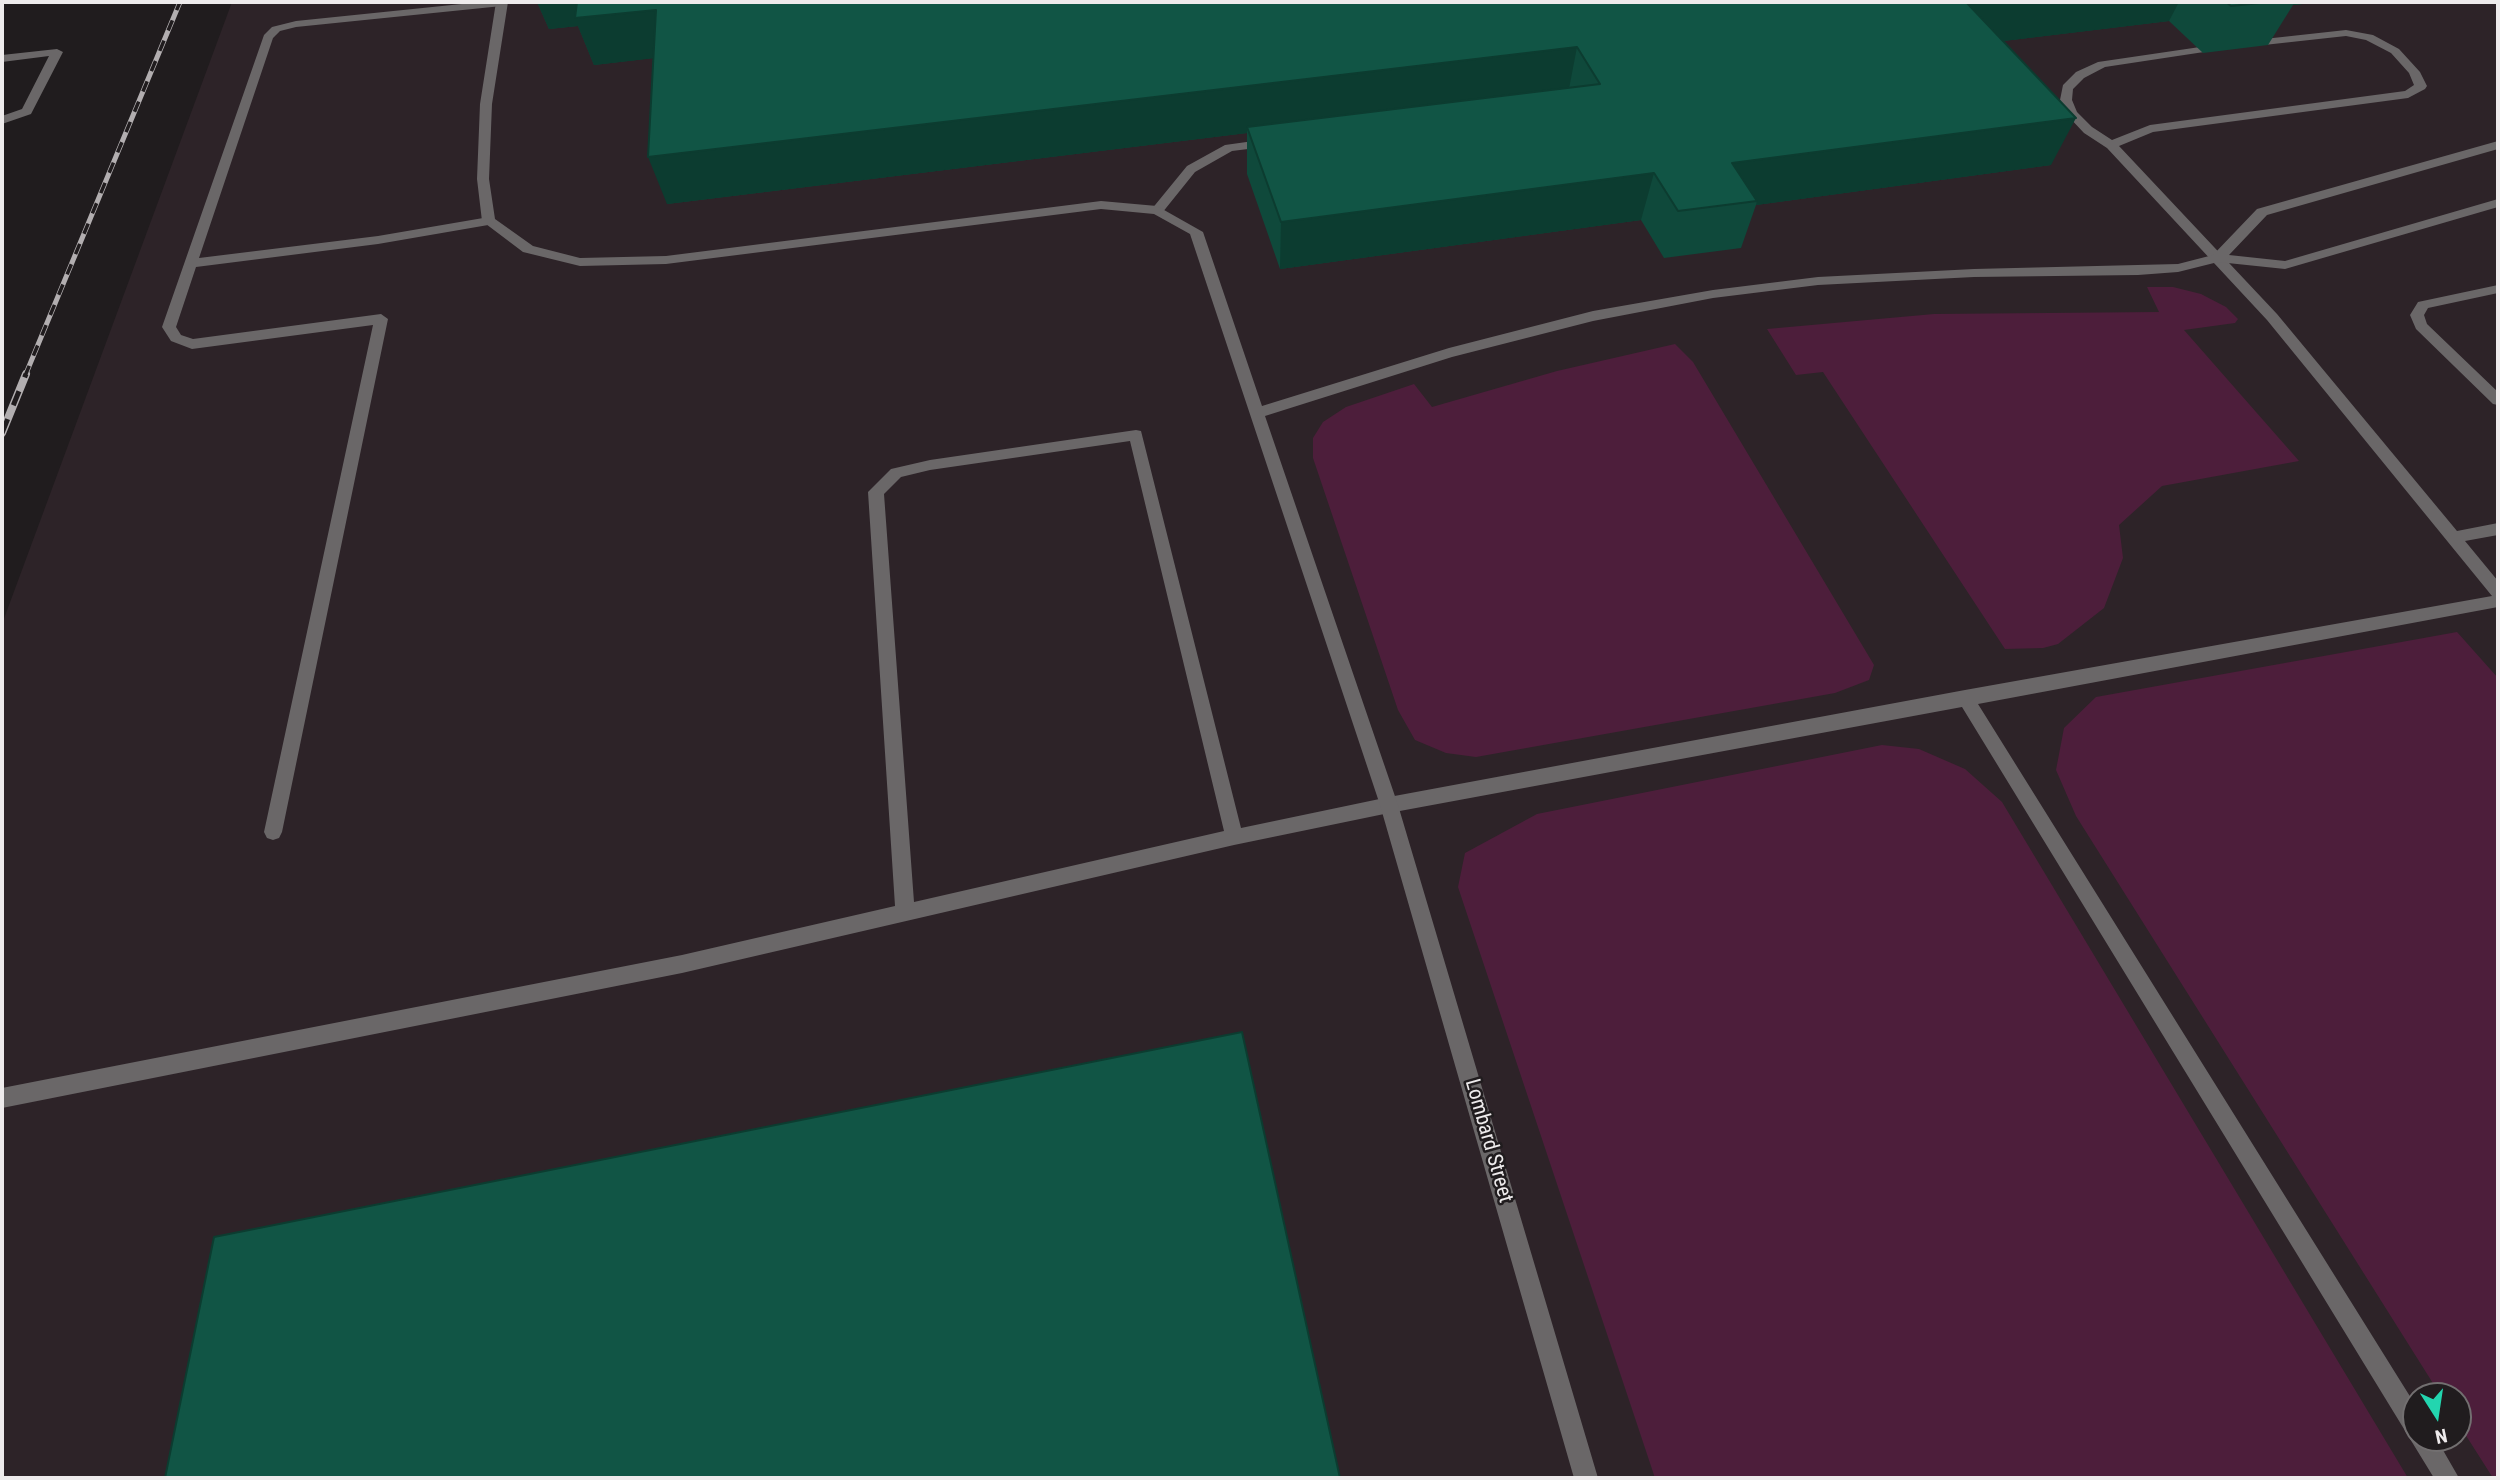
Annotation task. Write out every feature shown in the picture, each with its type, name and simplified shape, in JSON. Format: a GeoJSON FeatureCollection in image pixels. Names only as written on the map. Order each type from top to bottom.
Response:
{"type":"FeatureCollection","features":[{"type":"Feature","properties":{"kind":"street"},"geometry":{"type":"LineString","coordinates":[[273,832],[381,320],[192,344],[176,338],[169,327],[268,37],[276,29],[296,24],[502,3],[485,104],[483,179],[489,221]]}},
{"type":"Feature","properties":{"kind":"street"},"geometry":{"type":"LineString","coordinates":[[2111,145],[2150,129],[2408,94],[2421,86],[2414,72],[2395,51],[2369,37],[2346,33],[2264,42]]}},
{"type":"Feature","properties":{"kind":"street"},"geometry":{"type":"LineString","coordinates":[[2200,50],[2102,64],[2080,75],[2067,88],[2066,100],[2072,113],[2088,130],[2111,145],[2272,317],[2498,592]]}},
{"type":"Feature","properties":{"kind":"street"},"geometry":{"type":"LineString","coordinates":[[2,58],[57,52],[27,111],[2,120]]}},
{"type":"Feature","properties":{"kind":"street"},"geometry":{"type":"LineString","coordinates":[[189,264],[377,240],[489,221],[528,248],[580,262],[666,260],[1101,205],[1157,211],[1191,169],[1229,148],[1283,141]]}},
{"type":"Feature","properties":{"kind":"street"},"geometry":{"type":"LineString","coordinates":[[2218,258],[2262,212],[2498,145]]}},
{"type":"Feature","properties":{"kind":"street"},"geometry":{"type":"LineString","coordinates":[[1257,414],[1449,353],[1593,316],[1713,294],[1818,281],[1974,273],[2138,271],[2178,268],[2218,258],[2285,265],[2498,203]]}},
{"type":"Feature","properties":{"kind":"street","name":"Lombard Street"},"geometry":{"type":"LineString","coordinates":[[1157,211],[1196,232],[1389,805],[1587,1478]]}},
{"type":"Feature","properties":{"kind":"street"},"geometry":{"type":"LineString","coordinates":[[2498,289],[2423,305],[2417,315],[2421,326],[2498,400]]}},
{"type":"Feature","properties":{"kind":"street"},"geometry":{"type":"LineString","coordinates":[[905,913],[876,492],[896,473],[930,465],[1136,435],[1234,837]]}},
{"type":"Feature","properties":{"kind":"street"},"geometry":{"type":"LineString","coordinates":[[2454,537],[2498,529]]}},
{"type":"Feature","properties":{"kind":"street"},"geometry":{"type":"LineString","coordinates":[[2,1098],[682,964],[1234,837],[1389,805],[2498,601]]}},
{"type":"Feature","properties":{"kind":"street"},"geometry":{"type":"LineString","coordinates":[[1965,697],[2402,1405]]}},
{"type":"Feature","properties":{"kind":"street"},"geometry":{"type":"LineString","coordinates":[[2431,1452],[2447,1478]]}},
{"type":"Feature","properties":{"kind":"shaded area"},"geometry":{"type":"Polygon","coordinates":[[[232,2],[2498,2],[2498,1478],[2,1478],[2,624],[232,2]]]}},
{"type":"Feature","properties":{"kind":"shaded area"},"geometry":{"type":"Polygon","coordinates":[[[2147,287],[2173,287],[2201,294],[2226,307],[2238,319],[2235,323],[2184,330],[2299,461],[2162,486],[2119,525],[2123,558],[2104,608],[2058,644],[2043,648],[2005,649],[1823,372],[1796,375],[1767,329],[1934,314],[2159,312],[2147,287]]]}},
{"type":"Feature","properties":{"kind":"shaded area"},"geometry":{"type":"Polygon","coordinates":[[[1675,344],[1693,362],[1874,665],[1869,680],[1835,693],[1476,757],[1446,753],[1415,740],[1398,710],[1313,458],[1313,438],[1323,422],[1346,407],[1414,384],[1432,407],[1557,371],[1675,344]]]}},
{"type":"Feature","properties":{"kind":"shaded area"},"geometry":{"type":"Polygon","coordinates":[[[2457,632],[2498,678],[2498,1478],[2493,1478],[2472,1445],[2472,1382],[2432,1382],[2076,816],[2056,770],[2064,728],[2096,697],[2457,632]]]}},
{"type":"Feature","properties":{"kind":"shaded area"},"geometry":{"type":"Polygon","coordinates":[[[1882,745],[1919,749],[1965,769],[2002,802],[2408,1478],[1655,1478],[1458,887],[1465,853],[1537,814],[1882,745]]]}},
{"type":"Feature","properties":{"kind":"building"},"geometry":{"type":"Polygon","coordinates":[[[577,2],[1966,2],[2076,118],[1732,163],[1757,201],[1678,211],[1654,173],[1281,222],[1247,127],[1600,84],[1577,47],[648,157],[656,10],[575,18],[577,2]]]}},
{"type":"Feature","properties":{"kind":"building"},"geometry":{"type":"Polygon","coordinates":[[[2226,2],[2270,2],[2231,6],[2226,2]]]}},
{"type":"Feature","properties":{"kind":"building"},"geometry":{"type":"Polygon","coordinates":[[[1242,1032],[1340,1478],[165,1478],[214,1237],[1242,1032]]]}},
{"type":"Feature","properties":{"kind":"railway"},"geometry":{"type":"LineString","coordinates":[[25,376],[180,2]]}},
{"type":"Feature","properties":{"kind":"railway"},"geometry":{"type":"LineString","coordinates":[[2,433],[26,374]]}}]}
